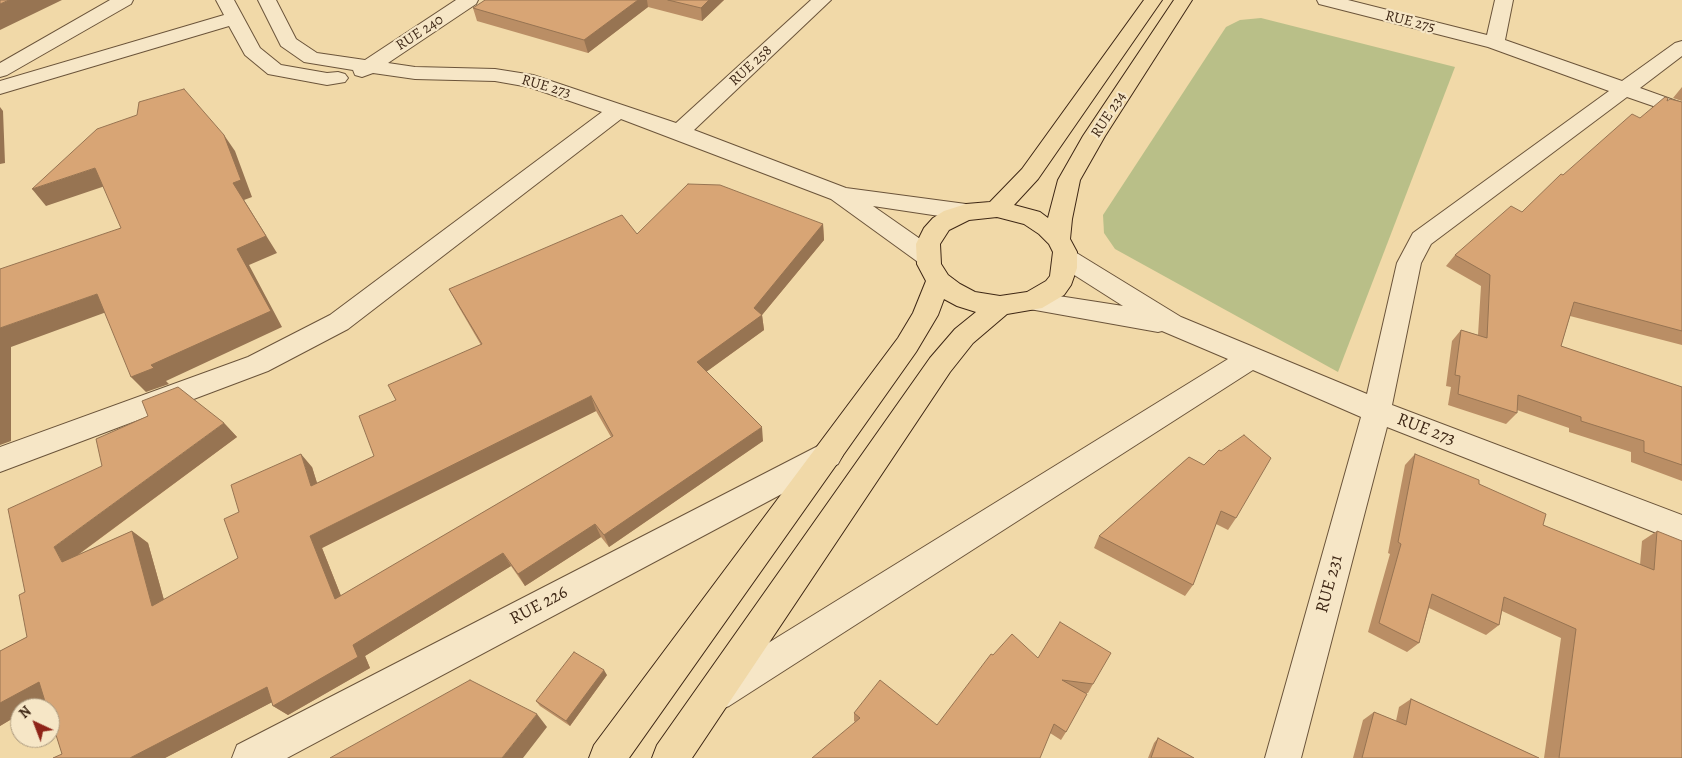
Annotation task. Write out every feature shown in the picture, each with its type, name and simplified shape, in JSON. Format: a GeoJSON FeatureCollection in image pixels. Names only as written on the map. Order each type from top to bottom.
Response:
{"type":"FeatureCollection","features":[{"type":"Feature","properties":{"kind":"main road","name":"RUE 234"},"geometry":{"type":"LineString","coordinates":[[997,209],[1030,174],[1153,0]]}},
{"type":"Feature","properties":{"kind":"main road","name":"RUE 234"},"geometry":{"type":"LineString","coordinates":[[1062,249],[1060,219],[1069,180],[1094,136],[1184,0]]}},
{"type":"Feature","properties":{"kind":"main road"},"geometry":{"type":"LineString","coordinates":[[607,758],[907,345],[925,315],[933,268],[928,244],[933,234],[952,217],[966,212],[997,209],[1032,218],[1047,228],[1062,249],[1066,268],[1062,279],[1055,288],[1034,301],[1000,306],[982,304],[966,299],[951,291],[933,268]]}},
{"type":"Feature","properties":{"kind":"main road"},"geometry":{"type":"LineString","coordinates":[[670,758],[940,365],[964,336],[1000,306]]}},
{"type":"Feature","properties":{"kind":"street"},"geometry":{"type":"LineString","coordinates":[[0,71],[124,0]]}},
{"type":"Feature","properties":{"kind":"street"},"geometry":{"type":"LineString","coordinates":[[226,0],[252,51],[276,70],[327,79],[363,71]]}},
{"type":"Feature","properties":{"kind":"street","name":"RUE 273"},"geometry":{"type":"LineString","coordinates":[[267,0],[288,42],[311,58],[363,71],[495,75],[533,81],[679,132],[839,194],[966,212]]}},
{"type":"Feature","properties":{"kind":"street","name":"RUE 240"},"geometry":{"type":"LineString","coordinates":[[363,71],[469,0]]}},
{"type":"Feature","properties":{"kind":"street","name":"RUE 258"},"geometry":{"type":"LineString","coordinates":[[679,132],[822,0]]}},
{"type":"Feature","properties":{"kind":"street","name":"RUE 275"},"geometry":{"type":"LineString","coordinates":[[1326,0],[1495,43],[1623,90]]}},
{"type":"Feature","properties":{"kind":"street"},"geometry":{"type":"LineString","coordinates":[[1495,43],[1504,0]]}},
{"type":"Feature","properties":{"kind":"street"},"geometry":{"type":"LineString","coordinates":[[0,88],[235,18]]}},
{"type":"Feature","properties":{"kind":"street","name":"RUE 231"},"geometry":{"type":"LineString","coordinates":[[1283,758],[1377,411],[1409,263],[1422,239],[1682,47]]}},
{"type":"Feature","properties":{"kind":"street"},"geometry":{"type":"LineString","coordinates":[[1623,90],[1682,110]]}},
{"type":"Feature","properties":{"kind":"street"},"geometry":{"type":"LineString","coordinates":[[0,460],[258,364],[340,322],[618,111]]}},
{"type":"Feature","properties":{"kind":"street","name":"RUE 273"},"geometry":{"type":"LineString","coordinates":[[839,194],[933,268]]}},
{"type":"Feature","properties":{"kind":"street","name":"RUE 273"},"geometry":{"type":"LineString","coordinates":[[1062,249],[1172,324],[1377,411],[1682,529]]}},
{"type":"Feature","properties":{"kind":"street","name":"RUE 273"},"geometry":{"type":"LineString","coordinates":[[1034,301],[1172,324]]}},
{"type":"Feature","properties":{"kind":"street"},"geometry":{"type":"LineString","coordinates":[[712,697],[1251,358]]}},
{"type":"Feature","properties":{"kind":"street","name":"RUE 226"},"geometry":{"type":"LineString","coordinates":[[250,758],[828,455]]}},
{"type":"Feature","properties":{"kind":"green space"},"geometry":{"type":"Polygon","coordinates":[[[1261,18],[1455,67],[1338,372],[1115,249],[1104,233],[1103,215],[1226,27],[1240,20],[1261,18]]]}},
{"type":"Feature","properties":{"kind":"building"},"geometry":{"type":"Polygon","coordinates":[[[0,0],[9,0],[0,4],[0,0]]]}},
{"type":"Feature","properties":{"kind":"building"},"geometry":{"type":"Polygon","coordinates":[[[485,0],[638,0],[584,40],[473,8],[485,0]]]}},
{"type":"Feature","properties":{"kind":"building"},"geometry":{"type":"Polygon","coordinates":[[[668,0],[709,0],[701,8],[668,0]]]}},
{"type":"Feature","properties":{"kind":"building"},"geometry":{"type":"Polygon","coordinates":[[[184,89],[224,135],[241,180],[233,183],[266,236],[237,249],[271,311],[151,365],[154,368],[131,377],[97,294],[0,328],[0,269],[121,228],[95,168],[32,189],[97,129],[137,115],[139,102],[184,89]]]}},
{"type":"Feature","properties":{"kind":"building"},"geometry":{"type":"Polygon","coordinates":[[[1665,97],[1668,98],[1667,101],[1670,99],[1682,102],[1682,331],[1574,302],[1561,346],[1682,387],[1682,465],[1644,452],[1644,441],[1581,421],[1581,417],[1518,395],[1517,413],[1458,394],[1460,376],[1455,375],[1461,330],[1487,338],[1490,275],[1455,255],[1511,206],[1522,212],[1561,174],[1563,175],[1632,114],[1640,118],[1665,97]]]}},
{"type":"Feature","properties":{"kind":"building"},"geometry":{"type":"Polygon","coordinates":[[[688,184],[720,185],[823,224],[754,308],[762,315],[697,362],[762,427],[604,535],[595,524],[518,574],[503,553],[353,645],[358,657],[273,706],[267,687],[130,758],[53,758],[62,754],[60,748],[60,698],[44,698],[39,682],[0,703],[0,651],[27,637],[19,595],[25,592],[8,509],[102,466],[96,439],[148,416],[142,401],[178,387],[224,423],[54,547],[62,562],[132,531],[152,606],[238,558],[224,519],[239,512],[231,485],[301,454],[311,486],[374,456],[359,416],[396,400],[388,385],[482,344],[449,289],[622,215],[637,234],[688,184]],[[591,396],[310,536],[335,599],[613,436],[591,396]]]}},
{"type":"Feature","properties":{"kind":"building"},"geometry":{"type":"Polygon","coordinates":[[[1244,435],[1271,458],[1236,518],[1221,511],[1193,585],[1099,536],[1189,457],[1204,465],[1219,450],[1221,451],[1244,435]]]}},
{"type":"Feature","properties":{"kind":"building"},"geometry":{"type":"Polygon","coordinates":[[[1415,454],[1479,480],[1479,484],[1546,514],[1543,525],[1654,570],[1657,531],[1682,541],[1682,758],[1559,758],[1576,629],[1504,597],[1499,625],[1432,594],[1419,643],[1379,623],[1401,544],[1398,542],[1415,454]]]}},
{"type":"Feature","properties":{"kind":"building"},"geometry":{"type":"Polygon","coordinates":[[[1060,622],[1111,653],[1093,684],[1062,680],[1087,694],[1066,732],[1054,724],[1040,758],[812,758],[860,718],[854,713],[880,680],[937,725],[991,654],[993,655],[1012,634],[1038,658],[1060,622]]]}},
{"type":"Feature","properties":{"kind":"building"},"geometry":{"type":"Polygon","coordinates":[[[574,652],[604,670],[566,721],[536,701],[574,652]]]}},
{"type":"Feature","properties":{"kind":"building"},"geometry":{"type":"Polygon","coordinates":[[[470,680],[537,714],[502,758],[330,758],[470,680]]]}},
{"type":"Feature","properties":{"kind":"building"},"geometry":{"type":"Polygon","coordinates":[[[1411,699],[1539,758],[1362,758],[1374,712],[1406,725],[1411,699]]]}},
{"type":"Feature","properties":{"kind":"building"},"geometry":{"type":"Polygon","coordinates":[[[1158,738],[1194,758],[1151,758],[1158,738]]]}}]}
